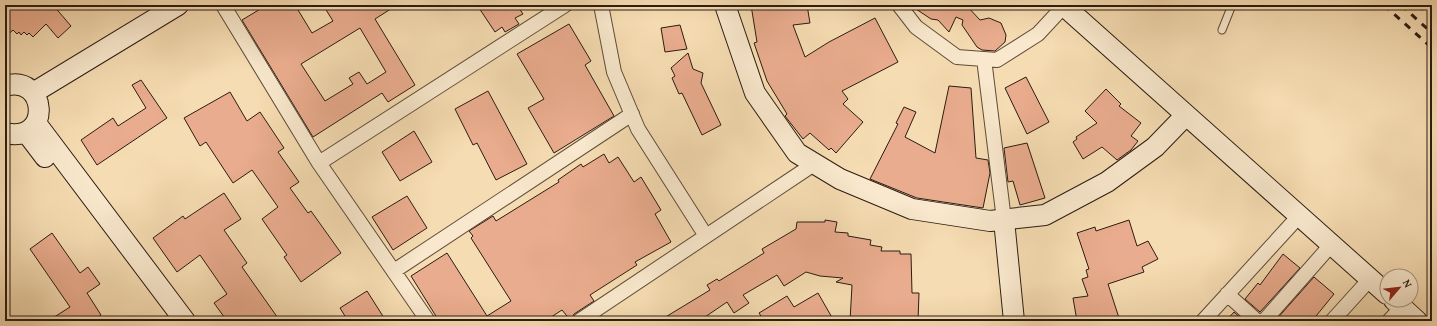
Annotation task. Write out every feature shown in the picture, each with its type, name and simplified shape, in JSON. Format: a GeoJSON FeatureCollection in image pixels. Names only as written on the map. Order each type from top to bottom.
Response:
{"type":"FeatureCollection","features":[{"type":"Feature","properties":{"kind":"main road"},"geometry":{"type":"LineString","coordinates":[[33,93],[178,5]]}},
{"type":"Feature","properties":{"kind":"main road"},"geometry":{"type":"LineString","coordinates":[[725,5],[755,93],[797,154],[840,179],[912,209],[990,221],[1045,215],[1107,182],[1155,147],[1186,115]]}},
{"type":"Feature","properties":{"kind":"main road"},"geometry":{"type":"LineString","coordinates":[[1063,6],[1379,286]]}},
{"type":"Feature","properties":{"kind":"main road"},"geometry":{"type":"LineString","coordinates":[[5,86],[15,84],[24,86],[33,93],[39,106],[39,114],[31,127],[14,135],[5,133]]}},
{"type":"Feature","properties":{"kind":"main road"},"geometry":{"type":"LineString","coordinates":[[31,127],[170,321]]}},
{"type":"Feature","properties":{"kind":"main road"},"geometry":{"type":"LineString","coordinates":[[31,127],[185,321]]}},
{"type":"Feature","properties":{"kind":"main road"},"geometry":{"type":"LineString","coordinates":[[1004,220],[1014,321]]}},
{"type":"Feature","properties":{"kind":"main road"},"geometry":{"type":"LineString","coordinates":[[1395,309],[1417,321]]}},
{"type":"Feature","properties":{"kind":"street"},"geometry":{"type":"LineString","coordinates":[[223,5],[319,163],[428,321]]}},
{"type":"Feature","properties":{"kind":"street"},"geometry":{"type":"LineString","coordinates":[[319,163],[565,5]]}},
{"type":"Feature","properties":{"kind":"street"},"geometry":{"type":"LineString","coordinates":[[601,5],[614,72],[638,129],[706,236]]}},
{"type":"Feature","properties":{"kind":"street"},"geometry":{"type":"LineString","coordinates":[[900,5],[916,27],[957,57],[997,60],[1019,48],[1038,34],[1063,6]]}},
{"type":"Feature","properties":{"kind":"street"},"geometry":{"type":"LineString","coordinates":[[984,59],[1004,220]]}},
{"type":"Feature","properties":{"kind":"street"},"geometry":{"type":"LineString","coordinates":[[394,271],[632,114]]}},
{"type":"Feature","properties":{"kind":"street"},"geometry":{"type":"LineString","coordinates":[[579,321],[814,164]]}},
{"type":"Feature","properties":{"kind":"street"},"geometry":{"type":"LineString","coordinates":[[1203,321],[1299,216]]}},
{"type":"Feature","properties":{"kind":"street"},"geometry":{"type":"LineString","coordinates":[[1264,321],[1331,245]]}},
{"type":"Feature","properties":{"kind":"street"},"geometry":{"type":"LineString","coordinates":[[1332,321],[1370,278]]}},
{"type":"Feature","properties":{"kind":"street"},"geometry":{"type":"LineString","coordinates":[[1227,294],[1257,321]]}},
{"type":"Feature","properties":{"kind":"lane"},"geometry":{"type":"LineString","coordinates":[[1222,30],[1232,5]]}},
{"type":"Feature","properties":{"kind":"building"},"geometry":{"type":"Polygon","coordinates":[[[5,5],[53,5],[71,26],[58,38],[46,24],[33,37],[29,33],[27,35],[24,32],[21,35],[19,32],[17,34],[13,30],[5,37],[5,5]]]}},
{"type":"Feature","properties":{"kind":"building"},"geometry":{"type":"Polygon","coordinates":[[[267,5],[295,5],[312,33],[333,21],[323,5],[397,5],[375,19],[415,85],[388,102],[382,93],[313,137],[242,20],[267,5]],[[360,28],[301,64],[325,101],[353,84],[349,78],[359,72],[367,84],[386,72],[360,28]]]}},
{"type":"Feature","properties":{"kind":"building"},"geometry":{"type":"Polygon","coordinates":[[[477,5],[517,5],[523,14],[515,18],[519,24],[505,32],[502,27],[495,32],[477,5]]]}},
{"type":"Feature","properties":{"kind":"building"},"geometry":{"type":"Polygon","coordinates":[[[751,5],[807,5],[810,23],[793,25],[805,57],[829,42],[875,18],[898,62],[842,91],[848,99],[843,104],[863,122],[836,153],[831,148],[829,150],[810,133],[803,139],[785,116],[787,114],[767,81],[754,43],[757,42],[751,5]]]}},
{"type":"Feature","properties":{"kind":"building"},"geometry":{"type":"Polygon","coordinates":[[[910,5],[966,5],[980,20],[989,18],[1001,23],[1006,35],[1005,42],[995,51],[982,50],[977,47],[962,25],[963,20],[956,17],[949,32],[938,20],[931,19],[910,5]]]}},
{"type":"Feature","properties":{"kind":"building"},"geometry":{"type":"Polygon","coordinates":[[[569,24],[591,61],[585,65],[614,116],[554,153],[528,108],[544,99],[517,54],[569,24]]]}},
{"type":"Feature","properties":{"kind":"building"},"geometry":{"type":"Polygon","coordinates":[[[680,25],[687,49],[665,52],[661,28],[680,25]]]}},
{"type":"Feature","properties":{"kind":"building"},"geometry":{"type":"Polygon","coordinates":[[[688,53],[693,69],[703,73],[701,83],[721,125],[702,135],[682,93],[679,94],[672,78],[675,76],[671,68],[688,53]]]}},
{"type":"Feature","properties":{"kind":"building"},"geometry":{"type":"Polygon","coordinates":[[[1026,77],[1049,122],[1027,134],[1005,88],[1026,77]]]}},
{"type":"Feature","properties":{"kind":"building"},"geometry":{"type":"Polygon","coordinates":[[[141,80],[167,118],[97,165],[81,140],[113,118],[118,126],[146,108],[132,85],[141,80]]]}},
{"type":"Feature","properties":{"kind":"building"},"geometry":{"type":"Polygon","coordinates":[[[949,86],[971,88],[976,158],[988,160],[990,173],[983,208],[917,198],[870,179],[898,124],[896,123],[904,107],[916,112],[905,137],[935,153],[949,86]]]}},
{"type":"Feature","properties":{"kind":"building"},"geometry":{"type":"Polygon","coordinates":[[[1106,89],[1121,104],[1119,106],[1141,123],[1131,136],[1138,141],[1131,150],[1117,160],[1102,147],[1083,159],[1073,142],[1077,139],[1076,137],[1097,123],[1085,111],[1106,89]]]}},
{"type":"Feature","properties":{"kind":"building"},"geometry":{"type":"Polygon","coordinates":[[[488,91],[527,164],[496,180],[477,143],[473,145],[455,109],[488,91]]]}},
{"type":"Feature","properties":{"kind":"building"},"geometry":{"type":"Polygon","coordinates":[[[230,92],[247,121],[260,112],[284,148],[278,152],[299,182],[290,188],[308,213],[311,211],[341,253],[301,282],[284,257],[287,255],[262,219],[278,207],[252,170],[233,183],[206,142],[200,146],[184,118],[230,92]]]}},
{"type":"Feature","properties":{"kind":"building"},"geometry":{"type":"Polygon","coordinates":[[[414,131],[432,162],[400,181],[382,152],[414,131]]]}},
{"type":"Feature","properties":{"kind":"building"},"geometry":{"type":"Polygon","coordinates":[[[1027,143],[1045,198],[1020,205],[1013,181],[1008,182],[1004,148],[1027,143]]]}},
{"type":"Feature","properties":{"kind":"building"},"geometry":{"type":"Polygon","coordinates":[[[604,154],[609,163],[618,157],[634,182],[641,177],[661,210],[655,214],[671,242],[635,262],[637,265],[590,295],[594,301],[574,314],[571,321],[562,310],[545,321],[439,321],[411,276],[447,253],[487,316],[511,301],[471,238],[473,236],[469,231],[493,216],[496,221],[559,182],[558,180],[581,164],[583,167],[604,154]]]}},
{"type":"Feature","properties":{"kind":"building"},"geometry":{"type":"Polygon","coordinates":[[[224,193],[241,219],[224,230],[247,263],[242,267],[280,321],[227,321],[214,303],[227,294],[200,255],[177,272],[153,238],[183,216],[185,219],[224,193]]]}},
{"type":"Feature","properties":{"kind":"building"},"geometry":{"type":"Polygon","coordinates":[[[407,196],[427,228],[393,250],[372,217],[407,196]]]}},
{"type":"Feature","properties":{"kind":"building"},"geometry":{"type":"Polygon","coordinates":[[[825,220],[837,222],[835,232],[848,233],[848,236],[871,240],[870,245],[882,247],[881,251],[900,251],[900,254],[911,254],[912,293],[919,293],[918,321],[850,321],[852,285],[836,282],[843,278],[820,276],[806,272],[784,286],[777,275],[743,295],[749,303],[734,313],[727,302],[705,317],[707,321],[659,321],[710,290],[707,285],[717,279],[719,281],[764,253],[762,249],[796,229],[797,222],[825,222],[825,220]]]}},
{"type":"Feature","properties":{"kind":"building"},"geometry":{"type":"Polygon","coordinates":[[[1129,220],[1137,246],[1148,241],[1158,259],[1142,267],[1144,272],[1108,284],[1120,321],[1077,321],[1073,298],[1088,296],[1082,279],[1088,277],[1086,270],[1089,269],[1077,233],[1095,227],[1096,231],[1129,220]]]}},
{"type":"Feature","properties":{"kind":"building"},"geometry":{"type":"Polygon","coordinates":[[[52,233],[80,273],[88,267],[100,284],[87,293],[101,315],[92,321],[48,321],[70,307],[30,249],[52,233]]]}},
{"type":"Feature","properties":{"kind":"building"},"geometry":{"type":"Polygon","coordinates":[[[1283,254],[1300,268],[1260,312],[1245,299],[1258,283],[1260,285],[1283,254]]]}},
{"type":"Feature","properties":{"kind":"building"},"geometry":{"type":"Polygon","coordinates":[[[1314,277],[1334,294],[1312,321],[1275,321],[1314,277]]]}},
{"type":"Feature","properties":{"kind":"building"},"geometry":{"type":"Polygon","coordinates":[[[367,291],[386,321],[348,321],[340,308],[367,291]]]}},
{"type":"Feature","properties":{"kind":"building"},"geometry":{"type":"Polygon","coordinates":[[[818,293],[834,321],[764,321],[759,313],[787,296],[794,307],[818,293]]]}},
{"type":"Feature","properties":{"kind":"building"},"geometry":{"type":"Polygon","coordinates":[[[1234,312],[1244,321],[1226,321],[1234,312]]]}},
{"type":"Feature","properties":{"kind":"railway"},"geometry":{"type":"LineString","coordinates":[[1384,5],[1432,48]]}},
{"type":"Feature","properties":{"kind":"railway"},"geometry":{"type":"LineString","coordinates":[[1401,5],[1432,33]]}},
{"type":"Feature","properties":{"kind":"railway"},"geometry":{"type":"LineString","coordinates":[[1418,5],[1432,18]]}}]}
